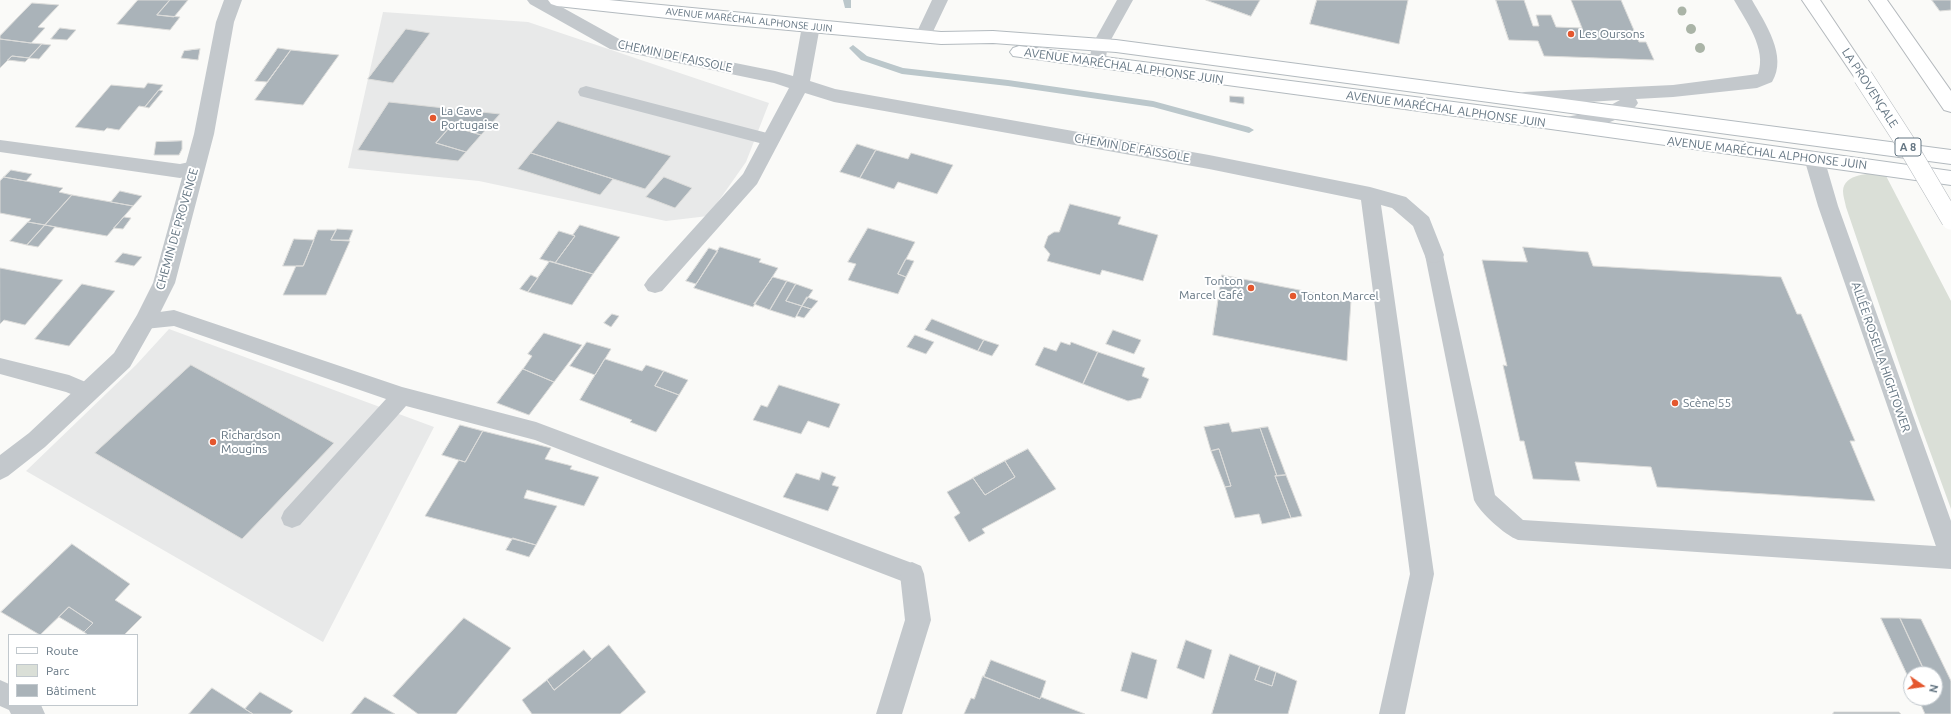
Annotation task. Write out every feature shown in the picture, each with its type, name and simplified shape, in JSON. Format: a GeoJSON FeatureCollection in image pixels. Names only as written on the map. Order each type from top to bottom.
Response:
{"type":"FeatureCollection","features":[{"type":"Feature","properties":{"kind":"main road","name":"AVENUE MARÉCHAL ALPHONSE JUIN"},"geometry":{"type":"LineString","coordinates":[[557,0],[932,37],[1096,63],[1814,158],[1951,178]]}},
{"type":"Feature","properties":{"kind":"main road","name":"LA PROVENÇALE"},"geometry":{"type":"LineString","coordinates":[[1811,0],[1905,142],[1951,220]]}},
{"type":"Feature","properties":{"kind":"main road"},"geometry":{"type":"LineString","coordinates":[[1878,0],[1951,105]]}},
{"type":"Feature","properties":{"kind":"main road","name":"AVENUE MARÉCHAL ALPHONSE JUIN"},"geometry":{"type":"LineString","coordinates":[[932,37],[993,37],[1100,45],[1524,99],[1951,157]]}},
{"type":"Feature","properties":{"kind":"street","name":"CHEMIN DE PROVENCE"},"geometry":{"type":"LineString","coordinates":[[0,469],[37,440],[122,360],[145,321],[164,283],[204,134],[225,22],[233,0]]}},
{"type":"Feature","properties":{"kind":"street","name":"CHEMIN DE FAISSOLE"},"geometry":{"type":"LineString","coordinates":[[536,0],[616,45],[775,77],[834,95],[1209,162],[1370,194],[1399,202],[1422,222],[1434,255]]}},
{"type":"Feature","properties":{"kind":"street"},"geometry":{"type":"LineString","coordinates":[[1524,99],[1641,94],[1757,82],[1766,78],[1770,71],[1768,52],[1757,26],[1743,0]]}},
{"type":"Feature","properties":{"kind":"street"},"geometry":{"type":"LineString","coordinates":[[655,285],[750,179],[800,84],[811,26]]}},
{"type":"Feature","properties":{"kind":"street"},"geometry":{"type":"LineString","coordinates":[[1561,124],[1597,119],[1620,112],[1641,94]]}},
{"type":"Feature","properties":{"kind":"street","name":"ALLÉE ROSELLA HIGHTOWER"},"geometry":{"type":"LineString","coordinates":[[1814,158],[1828,206],[1951,556]]}},
{"type":"Feature","properties":{"kind":"street"},"geometry":{"type":"LineString","coordinates":[[1370,194],[1422,574],[1392,714]]}},
{"type":"Feature","properties":{"kind":"street"},"geometry":{"type":"LineString","coordinates":[[890,714],[918,620],[912,574]]}},
{"type":"Feature","properties":{"kind":"lane"},"geometry":{"type":"LineString","coordinates":[[932,37],[940,0]]}},
{"type":"Feature","properties":{"kind":"lane"},"geometry":{"type":"LineString","coordinates":[[1096,63],[1100,45],[1124,0]]}},
{"type":"Feature","properties":{"kind":"lane"},"geometry":{"type":"LineString","coordinates":[[586,92],[771,140]]}},
{"type":"Feature","properties":{"kind":"lane"},"geometry":{"type":"LineString","coordinates":[[0,146],[180,170],[194,168]]}},
{"type":"Feature","properties":{"kind":"lane"},"geometry":{"type":"LineString","coordinates":[[1434,255],[1485,500],[1518,530],[1951,556]]}},
{"type":"Feature","properties":{"kind":"lane"},"geometry":{"type":"LineString","coordinates":[[145,321],[174,318],[402,396],[536,431],[912,574]]}},
{"type":"Feature","properties":{"kind":"lane"},"geometry":{"type":"LineString","coordinates":[[0,366],[69,384],[88,392]]}},
{"type":"Feature","properties":{"kind":"lane"},"geometry":{"type":"LineString","coordinates":[[292,518],[402,396]]}},
{"type":"Feature","properties":{"kind":"lane"},"geometry":{"type":"LineString","coordinates":[[21,706],[33,714]]}},
{"type":"Feature","properties":{"kind":"shaded area"},"geometry":{"type":"Polygon","coordinates":[[[383,12],[528,22],[769,103],[746,162],[708,216],[666,221],[479,181],[348,168],[383,12]]]}},
{"type":"Feature","properties":{"kind":"shaded area"},"geometry":{"type":"Polygon","coordinates":[[[169,329],[434,427],[323,642],[26,471],[136,365],[169,329]]]}},
{"type":"Feature","properties":{"kind":"green space"},"geometry":{"type":"Polygon","coordinates":[[[1884,172],[1951,301],[1951,509],[1916,413],[1846,207],[1844,197],[1844,185],[1848,181],[1865,174],[1884,172]]]}},
{"type":"Feature","properties":{"kind":"building"},"geometry":{"type":"Polygon","coordinates":[[[138,0],[170,0],[157,15],[180,17],[170,30],[117,24],[138,0]]]}},
{"type":"Feature","properties":{"kind":"building"},"geometry":{"type":"Polygon","coordinates":[[[170,0],[188,0],[174,17],[157,15],[170,0]]]}},
{"type":"Feature","properties":{"kind":"building"},"geometry":{"type":"Polygon","coordinates":[[[1206,0],[1260,0],[1251,16],[1206,0]]]}},
{"type":"Feature","properties":{"kind":"building"},"geometry":{"type":"Polygon","coordinates":[[[1317,0],[1408,0],[1399,44],[1310,24],[1317,0]]]}},
{"type":"Feature","properties":{"kind":"building","name":"Les Oursons"},"geometry":{"type":"Polygon","coordinates":[[[1496,0],[1524,0],[1533,26],[1539,26],[1536,15],[1551,15],[1556,27],[1582,28],[1571,0],[1621,0],[1639,42],[1646,42],[1654,60],[1544,56],[1538,41],[1509,40],[1496,0]]]}},
{"type":"Feature","properties":{"kind":"building"},"geometry":{"type":"Polygon","coordinates":[[[1932,0],[1951,0],[1951,10],[1940,11],[1932,0]]]}},
{"type":"Feature","properties":{"kind":"building"},"geometry":{"type":"Polygon","coordinates":[[[32,3],[59,5],[38,27],[45,28],[31,43],[0,39],[0,36],[32,3]]]}},
{"type":"Feature","properties":{"kind":"building"},"geometry":{"type":"Polygon","coordinates":[[[60,28],[76,30],[67,40],[51,39],[60,28]]]}},
{"type":"Feature","properties":{"kind":"building"},"geometry":{"type":"Polygon","coordinates":[[[406,29],[430,33],[393,83],[368,79],[406,29]]]}},
{"type":"Feature","properties":{"kind":"building"},"geometry":{"type":"Polygon","coordinates":[[[0,39],[42,44],[29,58],[12,56],[0,68],[0,39]]]}},
{"type":"Feature","properties":{"kind":"building"},"geometry":{"type":"Polygon","coordinates":[[[42,44],[51,45],[39,59],[29,58],[42,44]]]}},
{"type":"Feature","properties":{"kind":"building"},"geometry":{"type":"Polygon","coordinates":[[[278,48],[291,50],[267,82],[255,81],[278,48]]]}},
{"type":"Feature","properties":{"kind":"building"},"geometry":{"type":"Polygon","coordinates":[[[200,49],[198,60],[181,58],[184,51],[200,49]]]}},
{"type":"Feature","properties":{"kind":"building"},"geometry":{"type":"Polygon","coordinates":[[[291,50],[339,55],[303,105],[255,100],[291,50]]]}},
{"type":"Feature","properties":{"kind":"building"},"geometry":{"type":"Polygon","coordinates":[[[12,56],[29,58],[25,62],[8,60],[12,56]]]}},
{"type":"Feature","properties":{"kind":"building"},"geometry":{"type":"Polygon","coordinates":[[[148,83],[163,85],[145,107],[139,106],[119,130],[107,128],[104,131],[75,127],[111,85],[144,88],[148,83]]]}},
{"type":"Feature","properties":{"kind":"building"},"geometry":{"type":"Polygon","coordinates":[[[159,90],[163,91],[149,108],[145,107],[159,90]]]}},
{"type":"Feature","properties":{"kind":"building"},"geometry":{"type":"Polygon","coordinates":[[[1230,96],[1244,97],[1244,104],[1230,102],[1230,96]]]}},
{"type":"Feature","properties":{"kind":"building"},"geometry":{"type":"Polygon","coordinates":[[[389,102],[500,114],[481,135],[451,126],[436,143],[466,152],[458,161],[358,150],[389,102]]]}},
{"type":"Feature","properties":{"kind":"building"},"geometry":{"type":"Polygon","coordinates":[[[558,121],[671,156],[645,189],[531,153],[558,121]]]}},
{"type":"Feature","properties":{"kind":"building"},"geometry":{"type":"Polygon","coordinates":[[[451,126],[481,135],[466,152],[436,143],[451,126]]]}},
{"type":"Feature","properties":{"kind":"building"},"geometry":{"type":"Polygon","coordinates":[[[182,141],[182,149],[179,155],[154,155],[156,142],[182,141]]]}},
{"type":"Feature","properties":{"kind":"building"},"geometry":{"type":"Polygon","coordinates":[[[857,144],[876,150],[860,178],[840,172],[857,144]]]}},
{"type":"Feature","properties":{"kind":"building"},"geometry":{"type":"Polygon","coordinates":[[[876,150],[908,159],[911,153],[953,165],[937,194],[898,182],[894,189],[860,178],[876,150]]]}},
{"type":"Feature","properties":{"kind":"building"},"geometry":{"type":"Polygon","coordinates":[[[531,153],[613,179],[600,195],[518,169],[531,153]]]}},
{"type":"Feature","properties":{"kind":"building"},"geometry":{"type":"Polygon","coordinates":[[[11,170],[32,174],[26,181],[4,177],[11,170]]]}},
{"type":"Feature","properties":{"kind":"building"},"geometry":{"type":"Polygon","coordinates":[[[4,177],[63,188],[59,192],[72,195],[45,225],[28,222],[31,219],[0,213],[0,181],[4,177]]]}},
{"type":"Feature","properties":{"kind":"building"},"geometry":{"type":"Polygon","coordinates":[[[664,177],[692,188],[675,208],[646,197],[664,177]]]}},
{"type":"Feature","properties":{"kind":"building"},"geometry":{"type":"Polygon","coordinates":[[[120,191],[142,196],[133,206],[111,202],[120,191]]]}},
{"type":"Feature","properties":{"kind":"building"},"geometry":{"type":"Polygon","coordinates":[[[72,195],[133,206],[107,236],[45,225],[72,195]]]}},
{"type":"Feature","properties":{"kind":"building"},"geometry":{"type":"Polygon","coordinates":[[[1070,204],[1121,217],[1118,224],[1158,235],[1143,281],[1102,270],[1100,275],[1047,261],[1050,254],[1044,247],[1048,236],[1054,232],[1059,232],[1070,204]]]}},
{"type":"Feature","properties":{"kind":"building"},"geometry":{"type":"Polygon","coordinates":[[[124,217],[131,218],[123,229],[114,228],[124,217]]]}},
{"type":"Feature","properties":{"kind":"building"},"geometry":{"type":"Polygon","coordinates":[[[28,222],[45,225],[27,245],[10,241],[28,222]]]}},
{"type":"Feature","properties":{"kind":"building"},"geometry":{"type":"Polygon","coordinates":[[[45,225],[55,227],[38,247],[27,245],[45,225]]]}},
{"type":"Feature","properties":{"kind":"building"},"geometry":{"type":"Polygon","coordinates":[[[580,225],[620,237],[593,274],[555,263],[575,236],[573,235],[580,225]]]}},
{"type":"Feature","properties":{"kind":"building"},"geometry":{"type":"Polygon","coordinates":[[[868,228],[915,242],[898,274],[906,277],[898,294],[848,280],[856,264],[848,262],[868,228]]]}},
{"type":"Feature","properties":{"kind":"building"},"geometry":{"type":"Polygon","coordinates":[[[337,229],[353,230],[349,240],[331,240],[337,229]]]}},
{"type":"Feature","properties":{"kind":"building"},"geometry":{"type":"Polygon","coordinates":[[[318,230],[336,230],[331,240],[350,241],[326,295],[283,295],[296,266],[303,266],[318,230]]]}},
{"type":"Feature","properties":{"kind":"building"},"geometry":{"type":"Polygon","coordinates":[[[559,231],[575,236],[555,263],[540,259],[559,231]]]}},
{"type":"Feature","properties":{"kind":"building"},"geometry":{"type":"Polygon","coordinates":[[[294,239],[314,240],[303,266],[283,266],[294,239]]]}},
{"type":"Feature","properties":{"kind":"building"},"geometry":{"type":"Polygon","coordinates":[[[720,247],[761,259],[759,262],[778,268],[753,307],[694,288],[720,247]]]}},
{"type":"Feature","properties":{"kind":"building","name":"Scène 55"},"geometry":{"type":"Polygon","coordinates":[[[1523,247],[1588,252],[1593,266],[1781,277],[1797,314],[1801,314],[1855,441],[1850,441],[1875,501],[1657,487],[1651,467],[1575,462],[1580,481],[1533,479],[1524,441],[1520,441],[1503,365],[1507,366],[1482,260],[1527,262],[1523,247]]]}},
{"type":"Feature","properties":{"kind":"building"},"geometry":{"type":"Polygon","coordinates":[[[709,248],[718,251],[696,284],[686,281],[709,248]]]}},
{"type":"Feature","properties":{"kind":"building"},"geometry":{"type":"Polygon","coordinates":[[[123,253],[142,257],[134,266],[115,262],[123,253]]]}},
{"type":"Feature","properties":{"kind":"building"},"geometry":{"type":"Polygon","coordinates":[[[906,259],[914,261],[906,277],[898,274],[906,259]]]}},
{"type":"Feature","properties":{"kind":"building"},"geometry":{"type":"Polygon","coordinates":[[[550,261],[593,274],[572,305],[528,292],[550,261]]]}},
{"type":"Feature","properties":{"kind":"building"},"geometry":{"type":"Polygon","coordinates":[[[0,268],[63,280],[25,325],[4,320],[0,324],[0,268]]]}},
{"type":"Feature","properties":{"kind":"building"},"geometry":{"type":"Polygon","coordinates":[[[531,275],[538,278],[528,292],[520,289],[531,275]]]}},
{"type":"Feature","properties":{"kind":"building"},"geometry":{"type":"Polygon","coordinates":[[[1222,275],[1351,300],[1347,361],[1213,335],[1222,275]]]}},
{"type":"Feature","properties":{"kind":"building"},"geometry":{"type":"Polygon","coordinates":[[[773,277],[787,281],[770,310],[754,304],[773,277]]]}},
{"type":"Feature","properties":{"kind":"building"},"geometry":{"type":"Polygon","coordinates":[[[787,281],[796,284],[786,301],[802,306],[795,318],[770,310],[787,281]]]}},
{"type":"Feature","properties":{"kind":"building"},"geometry":{"type":"Polygon","coordinates":[[[82,284],[115,291],[69,346],[35,339],[82,284]]]}},
{"type":"Feature","properties":{"kind":"building"},"geometry":{"type":"Polygon","coordinates":[[[796,284],[813,290],[802,306],[786,301],[796,284]]]}},
{"type":"Feature","properties":{"kind":"building"},"geometry":{"type":"Polygon","coordinates":[[[807,297],[818,301],[811,309],[802,306],[807,297]]]}},
{"type":"Feature","properties":{"kind":"building"},"geometry":{"type":"Polygon","coordinates":[[[802,306],[811,309],[804,318],[797,316],[802,306]]]}},
{"type":"Feature","properties":{"kind":"building"},"geometry":{"type":"Polygon","coordinates":[[[612,314],[619,316],[611,327],[604,323],[612,314]]]}},
{"type":"Feature","properties":{"kind":"building"},"geometry":{"type":"Polygon","coordinates":[[[932,319],[984,340],[978,351],[925,330],[932,319]]]}},
{"type":"Feature","properties":{"kind":"building"},"geometry":{"type":"Polygon","coordinates":[[[1113,330],[1141,340],[1134,354],[1106,344],[1113,330]]]}},
{"type":"Feature","properties":{"kind":"building"},"geometry":{"type":"Polygon","coordinates":[[[544,333],[582,345],[554,382],[523,369],[532,356],[528,354],[544,333]]]}},
{"type":"Feature","properties":{"kind":"building"},"geometry":{"type":"Polygon","coordinates":[[[915,335],[934,342],[926,354],[907,347],[915,335]]]}},
{"type":"Feature","properties":{"kind":"building"},"geometry":{"type":"Polygon","coordinates":[[[984,340],[999,345],[992,356],[978,351],[984,340]]]}},
{"type":"Feature","properties":{"kind":"building"},"geometry":{"type":"Polygon","coordinates":[[[587,342],[611,349],[595,375],[570,366],[587,342]]]}},
{"type":"Feature","properties":{"kind":"building"},"geometry":{"type":"Polygon","coordinates":[[[1061,342],[1070,345],[1071,342],[1098,352],[1083,384],[1035,365],[1044,347],[1056,351],[1061,342]]]}},
{"type":"Feature","properties":{"kind":"building"},"geometry":{"type":"Polygon","coordinates":[[[1098,352],[1145,368],[1142,376],[1149,379],[1141,398],[1128,401],[1083,384],[1098,352]]]}},
{"type":"Feature","properties":{"kind":"building"},"geometry":{"type":"Polygon","coordinates":[[[605,359],[642,371],[646,365],[664,371],[655,386],[679,395],[656,432],[630,422],[632,420],[580,400],[605,359]]]}},
{"type":"Feature","properties":{"kind":"building"},"geometry":{"type":"Polygon","coordinates":[[[191,365],[334,443],[242,539],[95,453],[191,365]]]}},
{"type":"Feature","properties":{"kind":"building"},"geometry":{"type":"Polygon","coordinates":[[[523,369],[554,382],[529,415],[497,403],[523,369]]]}},
{"type":"Feature","properties":{"kind":"building"},"geometry":{"type":"Polygon","coordinates":[[[664,371],[688,380],[679,395],[655,386],[664,371]]]}},
{"type":"Feature","properties":{"kind":"building"},"geometry":{"type":"Polygon","coordinates":[[[779,385],[840,404],[829,428],[808,421],[801,434],[753,420],[761,405],[767,407],[779,385]]]}},
{"type":"Feature","properties":{"kind":"building"},"geometry":{"type":"Polygon","coordinates":[[[1229,423],[1232,432],[1260,428],[1277,476],[1275,476],[1291,518],[1262,524],[1259,514],[1235,518],[1225,487],[1231,486],[1219,449],[1211,451],[1204,427],[1229,423]]]}},
{"type":"Feature","properties":{"kind":"building"},"geometry":{"type":"Polygon","coordinates":[[[460,425],[483,431],[465,462],[442,455],[460,425]]]}},
{"type":"Feature","properties":{"kind":"building"},"geometry":{"type":"Polygon","coordinates":[[[1268,427],[1286,475],[1277,476],[1260,428],[1268,427]]]}},
{"type":"Feature","properties":{"kind":"building"},"geometry":{"type":"Polygon","coordinates":[[[483,431],[551,448],[545,459],[572,466],[570,469],[599,477],[584,506],[527,490],[524,498],[557,506],[536,545],[425,516],[459,460],[465,462],[483,431]]]}},
{"type":"Feature","properties":{"kind":"building"},"geometry":{"type":"Polygon","coordinates":[[[1028,449],[1056,489],[982,529],[985,533],[969,542],[954,517],[960,513],[947,492],[973,478],[985,495],[1015,477],[1005,461],[1028,449]]]}},
{"type":"Feature","properties":{"kind":"building"},"geometry":{"type":"Polygon","coordinates":[[[1219,449],[1231,486],[1225,487],[1211,451],[1219,449]]]}},
{"type":"Feature","properties":{"kind":"building"},"geometry":{"type":"Polygon","coordinates":[[[1005,461],[1015,477],[985,495],[973,478],[1005,461]]]}},
{"type":"Feature","properties":{"kind":"building"},"geometry":{"type":"Polygon","coordinates":[[[822,472],[836,477],[832,485],[839,487],[828,511],[783,497],[796,473],[819,480],[822,472]]]}},
{"type":"Feature","properties":{"kind":"building"},"geometry":{"type":"Polygon","coordinates":[[[1286,475],[1302,516],[1291,518],[1275,476],[1286,475]]]}},
{"type":"Feature","properties":{"kind":"building"},"geometry":{"type":"Polygon","coordinates":[[[513,538],[536,545],[529,557],[506,550],[513,538]]]}},
{"type":"Feature","properties":{"kind":"building"},"geometry":{"type":"Polygon","coordinates":[[[72,544],[130,584],[115,600],[142,617],[125,634],[87,634],[84,632],[93,623],[69,607],[41,634],[38,634],[1,612],[72,544]]]}},
{"type":"Feature","properties":{"kind":"building"},"geometry":{"type":"Polygon","coordinates":[[[69,607],[93,623],[84,632],[59,617],[69,607]]]}},
{"type":"Feature","properties":{"kind":"building"},"geometry":{"type":"Polygon","coordinates":[[[464,618],[511,648],[456,714],[418,714],[393,696],[464,618]]]}},
{"type":"Feature","properties":{"kind":"building"},"geometry":{"type":"Polygon","coordinates":[[[1881,618],[1900,618],[1922,666],[1903,666],[1881,618]]]}},
{"type":"Feature","properties":{"kind":"building"},"geometry":{"type":"Polygon","coordinates":[[[1900,618],[1921,619],[1951,681],[1951,714],[1925,714],[1922,706],[1943,706],[1943,666],[1922,666],[1900,618]]]}},
{"type":"Feature","properties":{"kind":"building"},"geometry":{"type":"Polygon","coordinates":[[[1186,640],[1212,650],[1204,679],[1177,668],[1186,640]]]}},
{"type":"Feature","properties":{"kind":"building"},"geometry":{"type":"Polygon","coordinates":[[[609,645],[646,692],[620,714],[532,714],[522,700],[547,680],[554,690],[609,645]]]}},
{"type":"Feature","properties":{"kind":"building"},"geometry":{"type":"Polygon","coordinates":[[[584,650],[592,659],[554,690],[547,680],[584,650]]]}},
{"type":"Feature","properties":{"kind":"building"},"geometry":{"type":"Polygon","coordinates":[[[1132,652],[1157,660],[1147,699],[1121,691],[1132,652]]]}},
{"type":"Feature","properties":{"kind":"building"},"geometry":{"type":"Polygon","coordinates":[[[1230,654],[1260,666],[1255,680],[1272,686],[1276,672],[1297,681],[1288,714],[1212,714],[1230,654]]]}},
{"type":"Feature","properties":{"kind":"building"},"geometry":{"type":"Polygon","coordinates":[[[991,660],[1046,681],[1040,699],[984,677],[991,660]]]}},
{"type":"Feature","properties":{"kind":"building"},"geometry":{"type":"Polygon","coordinates":[[[1260,666],[1276,672],[1272,686],[1255,680],[1260,666]]]}},
{"type":"Feature","properties":{"kind":"building"},"geometry":{"type":"Polygon","coordinates":[[[983,676],[1040,699],[1041,697],[1085,714],[964,714],[971,698],[974,699],[983,676]]]}},
{"type":"Feature","properties":{"kind":"building"},"geometry":{"type":"Polygon","coordinates":[[[212,688],[245,709],[253,714],[189,714],[212,688]]]}},
{"type":"Feature","properties":{"kind":"building"},"geometry":{"type":"Polygon","coordinates":[[[260,692],[293,711],[290,714],[253,714],[245,709],[260,692]]]}},
{"type":"Feature","properties":{"kind":"building"},"geometry":{"type":"Polygon","coordinates":[[[365,697],[395,714],[351,714],[365,697]]]}},
{"type":"Feature","properties":{"kind":"building"},"geometry":{"type":"Polygon","coordinates":[[[1834,712],[1899,712],[1901,714],[1833,714],[1834,712]]]}},
{"type":"Feature","properties":{"kind":"waterway"},"geometry":{"type":"LineString","coordinates":[[847,0],[848,6]]}},
{"type":"Feature","properties":{"kind":"waterway"},"geometry":{"type":"LineString","coordinates":[[853,48],[864,58],[902,71],[1008,83],[1153,104],[1249,130]]}},
{"type":"Feature","properties":{"kind":"place","name":"Les Oursons"},"geometry":{"type":"Point","coordinates":[1571,34]}},
{"type":"Feature","properties":{"kind":"place","name":"La Cave Portugaise"},"geometry":{"type":"Point","coordinates":[433,118]}},
{"type":"Feature","properties":{"kind":"place","name":"Tonton Marcel Café"},"geometry":{"type":"Point","coordinates":[1251,288]}},
{"type":"Feature","properties":{"kind":"place","name":"Tonton Marcel"},"geometry":{"type":"Point","coordinates":[1293,296]}},
{"type":"Feature","properties":{"kind":"place","name":"Scène 55"},"geometry":{"type":"Point","coordinates":[1675,403]}},
{"type":"Feature","properties":{"kind":"place","name":"Richardson Mougins"},"geometry":{"type":"Point","coordinates":[213,442]}}]}
